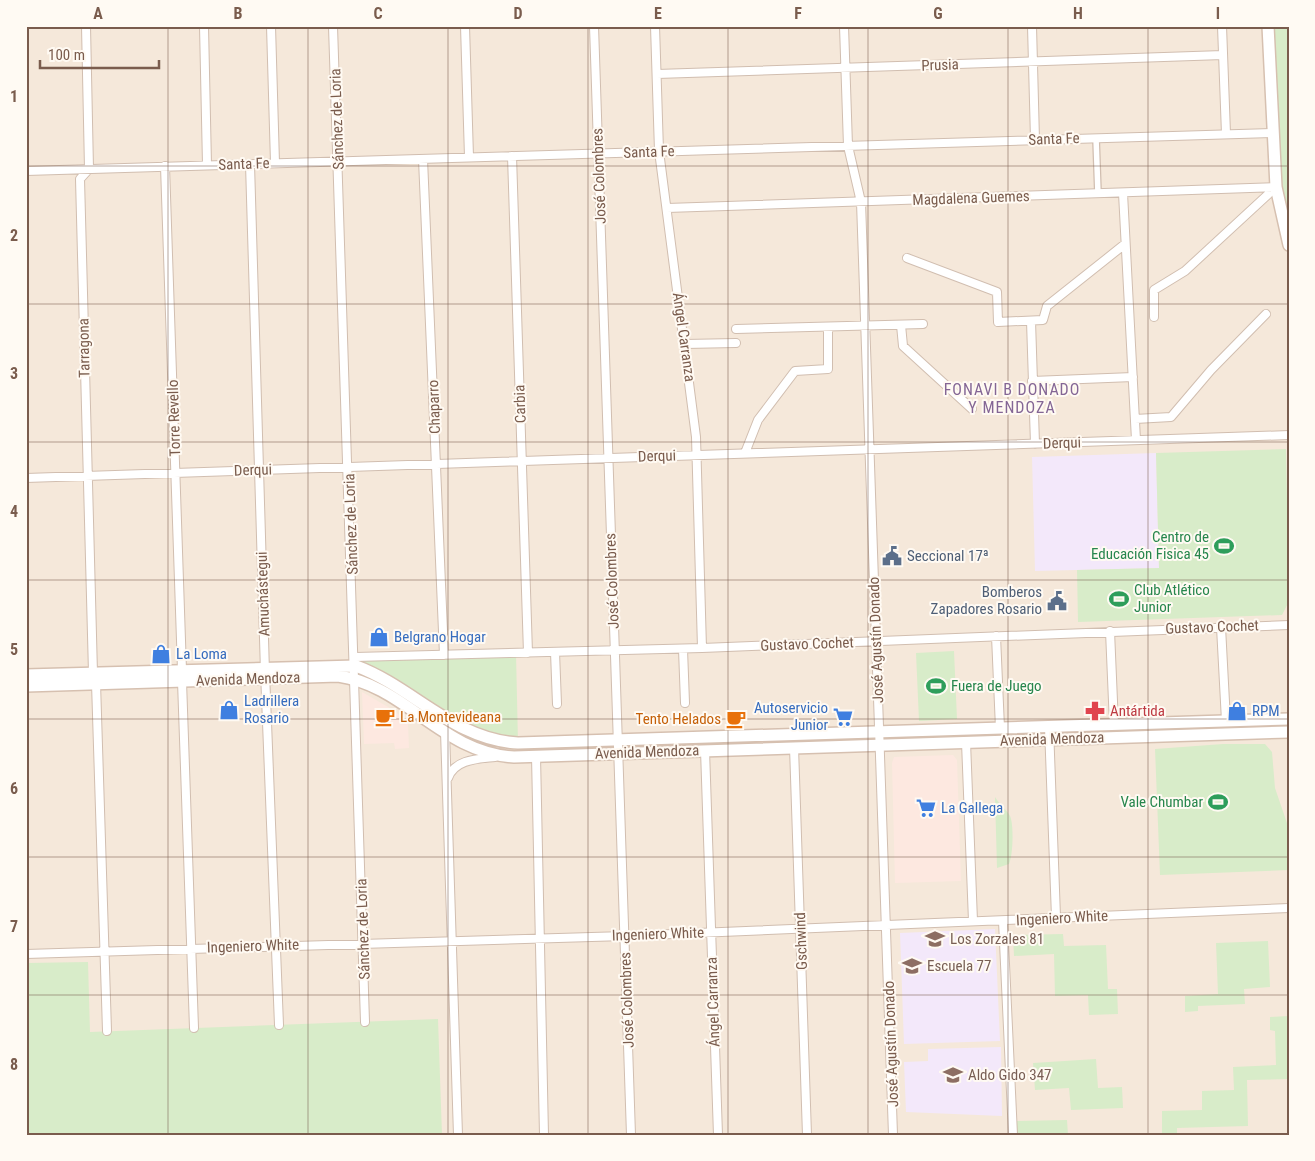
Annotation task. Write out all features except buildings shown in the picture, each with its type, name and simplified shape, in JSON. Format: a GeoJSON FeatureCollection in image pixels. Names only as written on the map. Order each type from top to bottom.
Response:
{"type":"FeatureCollection","features":[{"type":"Feature","properties":{"kind":"main road"},"geometry":{"type":"LineString","coordinates":[[1268,26],[1276,188],[1289,246]]}},
{"type":"Feature","properties":{"kind":"main road","name":"Avenida Mendoza"},"geometry":{"type":"LineString","coordinates":[[265,673],[355,662],[396,685],[445,719],[484,738],[504,743],[1289,719]]}},
{"type":"Feature","properties":{"kind":"main road","name":"Avenida Mendoza"},"geometry":{"type":"LineString","coordinates":[[26,675],[94,678],[265,673],[338,676],[356,679],[394,698],[422,719],[462,743],[484,752],[502,756],[1289,732]]}},
{"type":"Feature","properties":{"kind":"main road","name":"Avenida Mendoza"},"geometry":{"type":"LineString","coordinates":[[26,686],[94,678]]}},
{"type":"Feature","properties":{"kind":"main road"},"geometry":{"type":"LineString","coordinates":[[1136,724],[1136,737]]}},
{"type":"Feature","properties":{"kind":"street","name":"Tarragona"},"geometry":{"type":"LineString","coordinates":[[86,26],[88,169],[80,179],[86,476],[107,1031]]}},
{"type":"Feature","properties":{"kind":"street"},"geometry":{"type":"LineString","coordinates":[[204,26],[207,165]]}},
{"type":"Feature","properties":{"kind":"street"},"geometry":{"type":"LineString","coordinates":[[271,26],[275,163]]}},
{"type":"Feature","properties":{"kind":"street","name":"Sánchez de Loria"},"geometry":{"type":"LineString","coordinates":[[333,26],[356,679],[365,1022]]}},
{"type":"Feature","properties":{"kind":"street"},"geometry":{"type":"LineString","coordinates":[[465,26],[469,157]]}},
{"type":"Feature","properties":{"kind":"street","name":"José Colombres"},"geometry":{"type":"LineString","coordinates":[[594,26],[631,1135]]}},
{"type":"Feature","properties":{"kind":"street","name":"Ángel Carranza"},"geometry":{"type":"LineString","coordinates":[[655,26],[659,151],[685,344],[697,455],[702,648]]}},
{"type":"Feature","properties":{"kind":"street","name":"José Agustín Donado"},"geometry":{"type":"LineString","coordinates":[[844,26],[848,146],[861,202],[893,1135]]}},
{"type":"Feature","properties":{"kind":"street"},"geometry":{"type":"LineString","coordinates":[[1032,26],[1035,140]]}},
{"type":"Feature","properties":{"kind":"street"},"geometry":{"type":"LineString","coordinates":[[1222,26],[1226,134]]}},
{"type":"Feature","properties":{"kind":"street","name":"Prusia"},"geometry":{"type":"LineString","coordinates":[[657,74],[1223,55]]}},
{"type":"Feature","properties":{"kind":"street","name":"Santa Fe"},"geometry":{"type":"LineString","coordinates":[[26,171],[1272,133]]}},
{"type":"Feature","properties":{"kind":"street"},"geometry":{"type":"LineString","coordinates":[[1096,138],[1098,194]]}},
{"type":"Feature","properties":{"kind":"street","name":"Carbia"},"geometry":{"type":"LineString","coordinates":[[512,156],[528,652]]}},
{"type":"Feature","properties":{"kind":"street","name":"Chaparro"},"geometry":{"type":"LineString","coordinates":[[423,158],[444,655]]}},
{"type":"Feature","properties":{"kind":"street","name":"Amuchástegui"},"geometry":{"type":"LineString","coordinates":[[250,164],[265,673],[279,1025]]}},
{"type":"Feature","properties":{"kind":"street","name":"Torre Revello"},"geometry":{"type":"LineString","coordinates":[[165,166],[194,1028]]}},
{"type":"Feature","properties":{"kind":"street"},"geometry":{"type":"LineString","coordinates":[[1154,317],[1154,290],[1185,271],[1276,188]]}},
{"type":"Feature","properties":{"kind":"street","name":"Magdalena Guemes"},"geometry":{"type":"LineString","coordinates":[[667,208],[1276,188]]}},
{"type":"Feature","properties":{"kind":"street"},"geometry":{"type":"LineString","coordinates":[[1123,193],[1136,440]]}},
{"type":"Feature","properties":{"kind":"street"},"geometry":{"type":"LineString","coordinates":[[907,258],[997,292],[998,322],[1043,320],[1047,306],[1125,244]]}},
{"type":"Feature","properties":{"kind":"street"},"geometry":{"type":"LineString","coordinates":[[1134,419],[1171,417],[1211,370],[1266,314]]}},
{"type":"Feature","properties":{"kind":"street"},"geometry":{"type":"LineString","coordinates":[[1031,320],[1035,444]]}},
{"type":"Feature","properties":{"kind":"street"},"geometry":{"type":"LineString","coordinates":[[736,329],[923,324]]}},
{"type":"Feature","properties":{"kind":"street"},"geometry":{"type":"LineString","coordinates":[[902,325],[903,346],[972,409]]}},
{"type":"Feature","properties":{"kind":"street"},"geometry":{"type":"LineString","coordinates":[[745,453],[758,420],[795,371],[828,368],[828,327]]}},
{"type":"Feature","properties":{"kind":"street"},"geometry":{"type":"LineString","coordinates":[[685,344],[736,343]]}},
{"type":"Feature","properties":{"kind":"street"},"geometry":{"type":"LineString","coordinates":[[1032,381],[1133,377]]}},
{"type":"Feature","properties":{"kind":"street","name":"Derqui"},"geometry":{"type":"LineString","coordinates":[[26,478],[1289,435]]}},
{"type":"Feature","properties":{"kind":"street","name":"Gustavo Cochet"},"geometry":{"type":"LineString","coordinates":[[355,662],[444,655],[684,649],[1289,624]]}},
{"type":"Feature","properties":{"kind":"street"},"geometry":{"type":"LineString","coordinates":[[1221,627],[1226,721]]}},
{"type":"Feature","properties":{"kind":"street"},"geometry":{"type":"LineString","coordinates":[[1110,631],[1114,725]]}},
{"type":"Feature","properties":{"kind":"street"},"geometry":{"type":"LineString","coordinates":[[996,636],[1000,728]]}},
{"type":"Feature","properties":{"kind":"street"},"geometry":{"type":"LineString","coordinates":[[684,649],[685,703]]}},
{"type":"Feature","properties":{"kind":"street"},"geometry":{"type":"LineString","coordinates":[[555,652],[557,704]]}},
{"type":"Feature","properties":{"kind":"street"},"geometry":{"type":"LineString","coordinates":[[445,719],[458,1135]]}},
{"type":"Feature","properties":{"kind":"street"},"geometry":{"type":"LineString","coordinates":[[1049,727],[1056,917]]}},
{"type":"Feature","properties":{"kind":"street"},"geometry":{"type":"LineString","coordinates":[[966,742],[973,921]]}},
{"type":"Feature","properties":{"kind":"street","name":"Gschwind"},"geometry":{"type":"LineString","coordinates":[[794,747],[807,1135]]}},
{"type":"Feature","properties":{"kind":"street","name":"Ángel Carranza"},"geometry":{"type":"LineString","coordinates":[[705,750],[718,1135]]}},
{"type":"Feature","properties":{"kind":"street"},"geometry":{"type":"LineString","coordinates":[[447,783],[451,770],[462,763],[502,756]]}},
{"type":"Feature","properties":{"kind":"street"},"geometry":{"type":"LineString","coordinates":[[536,756],[544,1135]]}},
{"type":"Feature","properties":{"kind":"street","name":"Ingeniero White"},"geometry":{"type":"LineString","coordinates":[[26,954],[451,939],[625,936],[1289,908]]}},
{"type":"Feature","properties":{"kind":"street"},"geometry":{"type":"LineString","coordinates":[[1003,921],[1013,1135]]}},
{"type":"Feature","properties":{"kind":"shaded area"},"geometry":{"type":"Polygon","coordinates":[[[26,26],[1289,26],[1289,1135],[26,1135],[26,26]]]}},
{"type":"Feature","properties":{"kind":"shaded area"},"geometry":{"type":"Polygon","coordinates":[[[1156,453],[1159,568],[1035,571],[1032,457],[1156,453]]]}},
{"type":"Feature","properties":{"kind":"shaded area"},"geometry":{"type":"Polygon","coordinates":[[[362,692],[395,711],[408,724],[409,748],[395,749],[394,743],[364,744],[362,692]]]}},
{"type":"Feature","properties":{"kind":"shaded area","name":"La Gallega"},"geometry":{"type":"Polygon","coordinates":[[[953,755],[957,760],[961,881],[895,883],[892,763],[894,757],[953,755]]]}},
{"type":"Feature","properties":{"kind":"shaded area"},"geometry":{"type":"Polygon","coordinates":[[[995,929],[1000,1041],[904,1044],[900,933],[995,929]]]}},
{"type":"Feature","properties":{"kind":"shaded area","name":"Aldo Gido 347"},"geometry":{"type":"Polygon","coordinates":[[[1001,1047],[1002,1116],[906,1112],[904,1062],[928,1061],[928,1049],[1001,1047]]]}},
{"type":"Feature","properties":{"kind":"green space"},"geometry":{"type":"Polygon","coordinates":[[[1268,26],[1289,26],[1289,245],[1276,187],[1268,26]]]}},
{"type":"Feature","properties":{"kind":"green space","name":"Centro de Educación Fisica 45"},"geometry":{"type":"Polygon","coordinates":[[[1286,449],[1289,601],[1282,615],[1078,622],[1077,570],[1159,568],[1156,453],[1286,449]]]}},
{"type":"Feature","properties":{"kind":"green space","name":"Fuera de Juego"},"geometry":{"type":"Polygon","coordinates":[[[954,651],[957,719],[919,721],[916,653],[954,651]]]}},
{"type":"Feature","properties":{"kind":"green space"},"geometry":{"type":"Polygon","coordinates":[[[516,653],[518,743],[484,738],[356,666],[355,657],[516,653]]]}},
{"type":"Feature","properties":{"kind":"green space","name":"Vale Chumbar"},"geometry":{"type":"Polygon","coordinates":[[[1223,744],[1265,744],[1272,752],[1275,788],[1289,829],[1289,870],[1160,875],[1155,749],[1223,744]]]}},
{"type":"Feature","properties":{"kind":"green space"},"geometry":{"type":"Polygon","coordinates":[[[995,797],[1010,816],[1012,833],[1009,864],[997,868],[995,797]]]}},
{"type":"Feature","properties":{"kind":"green space"},"geometry":{"type":"Polygon","coordinates":[[[1063,934],[1064,946],[1106,945],[1108,989],[1117,989],[1118,1014],[1089,1015],[1088,995],[1055,996],[1054,954],[1014,956],[1013,935],[1063,934]]]}},
{"type":"Feature","properties":{"kind":"green space"},"geometry":{"type":"Polygon","coordinates":[[[1268,941],[1270,987],[1244,989],[1245,1004],[1198,1006],[1198,1011],[1185,1012],[1185,996],[1218,994],[1216,943],[1268,941]]]}},
{"type":"Feature","properties":{"kind":"green space"},"geometry":{"type":"Polygon","coordinates":[[[88,962],[90,1032],[438,1019],[442,1135],[26,1135],[26,963],[88,962]]]}},
{"type":"Feature","properties":{"kind":"green space"},"geometry":{"type":"Polygon","coordinates":[[[1289,1016],[1288,1079],[1247,1080],[1248,1126],[1177,1128],[1177,1135],[1162,1135],[1162,1111],[1202,1110],[1202,1091],[1234,1090],[1233,1067],[1276,1065],[1275,1031],[1270,1030],[1270,1017],[1289,1016]]]}},
{"type":"Feature","properties":{"kind":"green space"},"geometry":{"type":"Polygon","coordinates":[[[1096,1059],[1098,1088],[1122,1087],[1123,1108],[1071,1110],[1069,1088],[1035,1090],[1033,1063],[1096,1059]]]}},
{"type":"Feature","properties":{"kind":"green space"},"geometry":{"type":"Polygon","coordinates":[[[1067,1120],[1068,1135],[1017,1135],[1017,1121],[1067,1120]]]}},
{"type":"Feature","properties":{"kind":"place","name":"Centro de Educación Fisica 45"},"geometry":{"type":"Point","coordinates":[1224,546]}},
{"type":"Feature","properties":{"kind":"place","name":"Seccional 17ª"},"geometry":{"type":"Point","coordinates":[892,556]}},
{"type":"Feature","properties":{"kind":"place","name":"Club Atlético Junior"},"geometry":{"type":"Point","coordinates":[1119,599]}},
{"type":"Feature","properties":{"kind":"place","name":"Bomberos Zapadores Rosario"},"geometry":{"type":"Point","coordinates":[1057,601]}},
{"type":"Feature","properties":{"kind":"place","name":"Belgrano Hogar"},"geometry":{"type":"Point","coordinates":[379,637]}},
{"type":"Feature","properties":{"kind":"place","name":"La Loma"},"geometry":{"type":"Point","coordinates":[161,654]}},
{"type":"Feature","properties":{"kind":"place","name":"Fuera de Juego"},"geometry":{"type":"Point","coordinates":[936,686]}},
{"type":"Feature","properties":{"kind":"place","name":"Ladrillera Rosario"},"geometry":{"type":"Point","coordinates":[229,710]}},
{"type":"Feature","properties":{"kind":"place","name":"Antártida"},"geometry":{"type":"Point","coordinates":[1095,711]}},
{"type":"Feature","properties":{"kind":"place","name":"RPM"},"geometry":{"type":"Point","coordinates":[1237,711]}},
{"type":"Feature","properties":{"kind":"place","name":"La Montevideana"},"geometry":{"type":"Point","coordinates":[385,717]}},
{"type":"Feature","properties":{"kind":"place","name":"Autoservicio Junior"},"geometry":{"type":"Point","coordinates":[843,717]}},
{"type":"Feature","properties":{"kind":"place","name":"Tento Helados"},"geometry":{"type":"Point","coordinates":[736,719]}},
{"type":"Feature","properties":{"kind":"place","name":"Vale Chumbar"},"geometry":{"type":"Point","coordinates":[1218,802]}},
{"type":"Feature","properties":{"kind":"place","name":"La Gallega"},"geometry":{"type":"Point","coordinates":[926,808]}},
{"type":"Feature","properties":{"kind":"place","name":"Los Zorzales 81"},"geometry":{"type":"Point","coordinates":[935,939]}},
{"type":"Feature","properties":{"kind":"place","name":"Escuela 77"},"geometry":{"type":"Point","coordinates":[912,966]}},
{"type":"Feature","properties":{"kind":"place","name":"Aldo Gido 347"},"geometry":{"type":"Point","coordinates":[953,1075]}},
{"type":"Feature","properties":{"kind":"district","name":"FONAVI B DONADO Y MENDOZA"},"geometry":{"type":"Point","coordinates":[1012,398]}}]}
